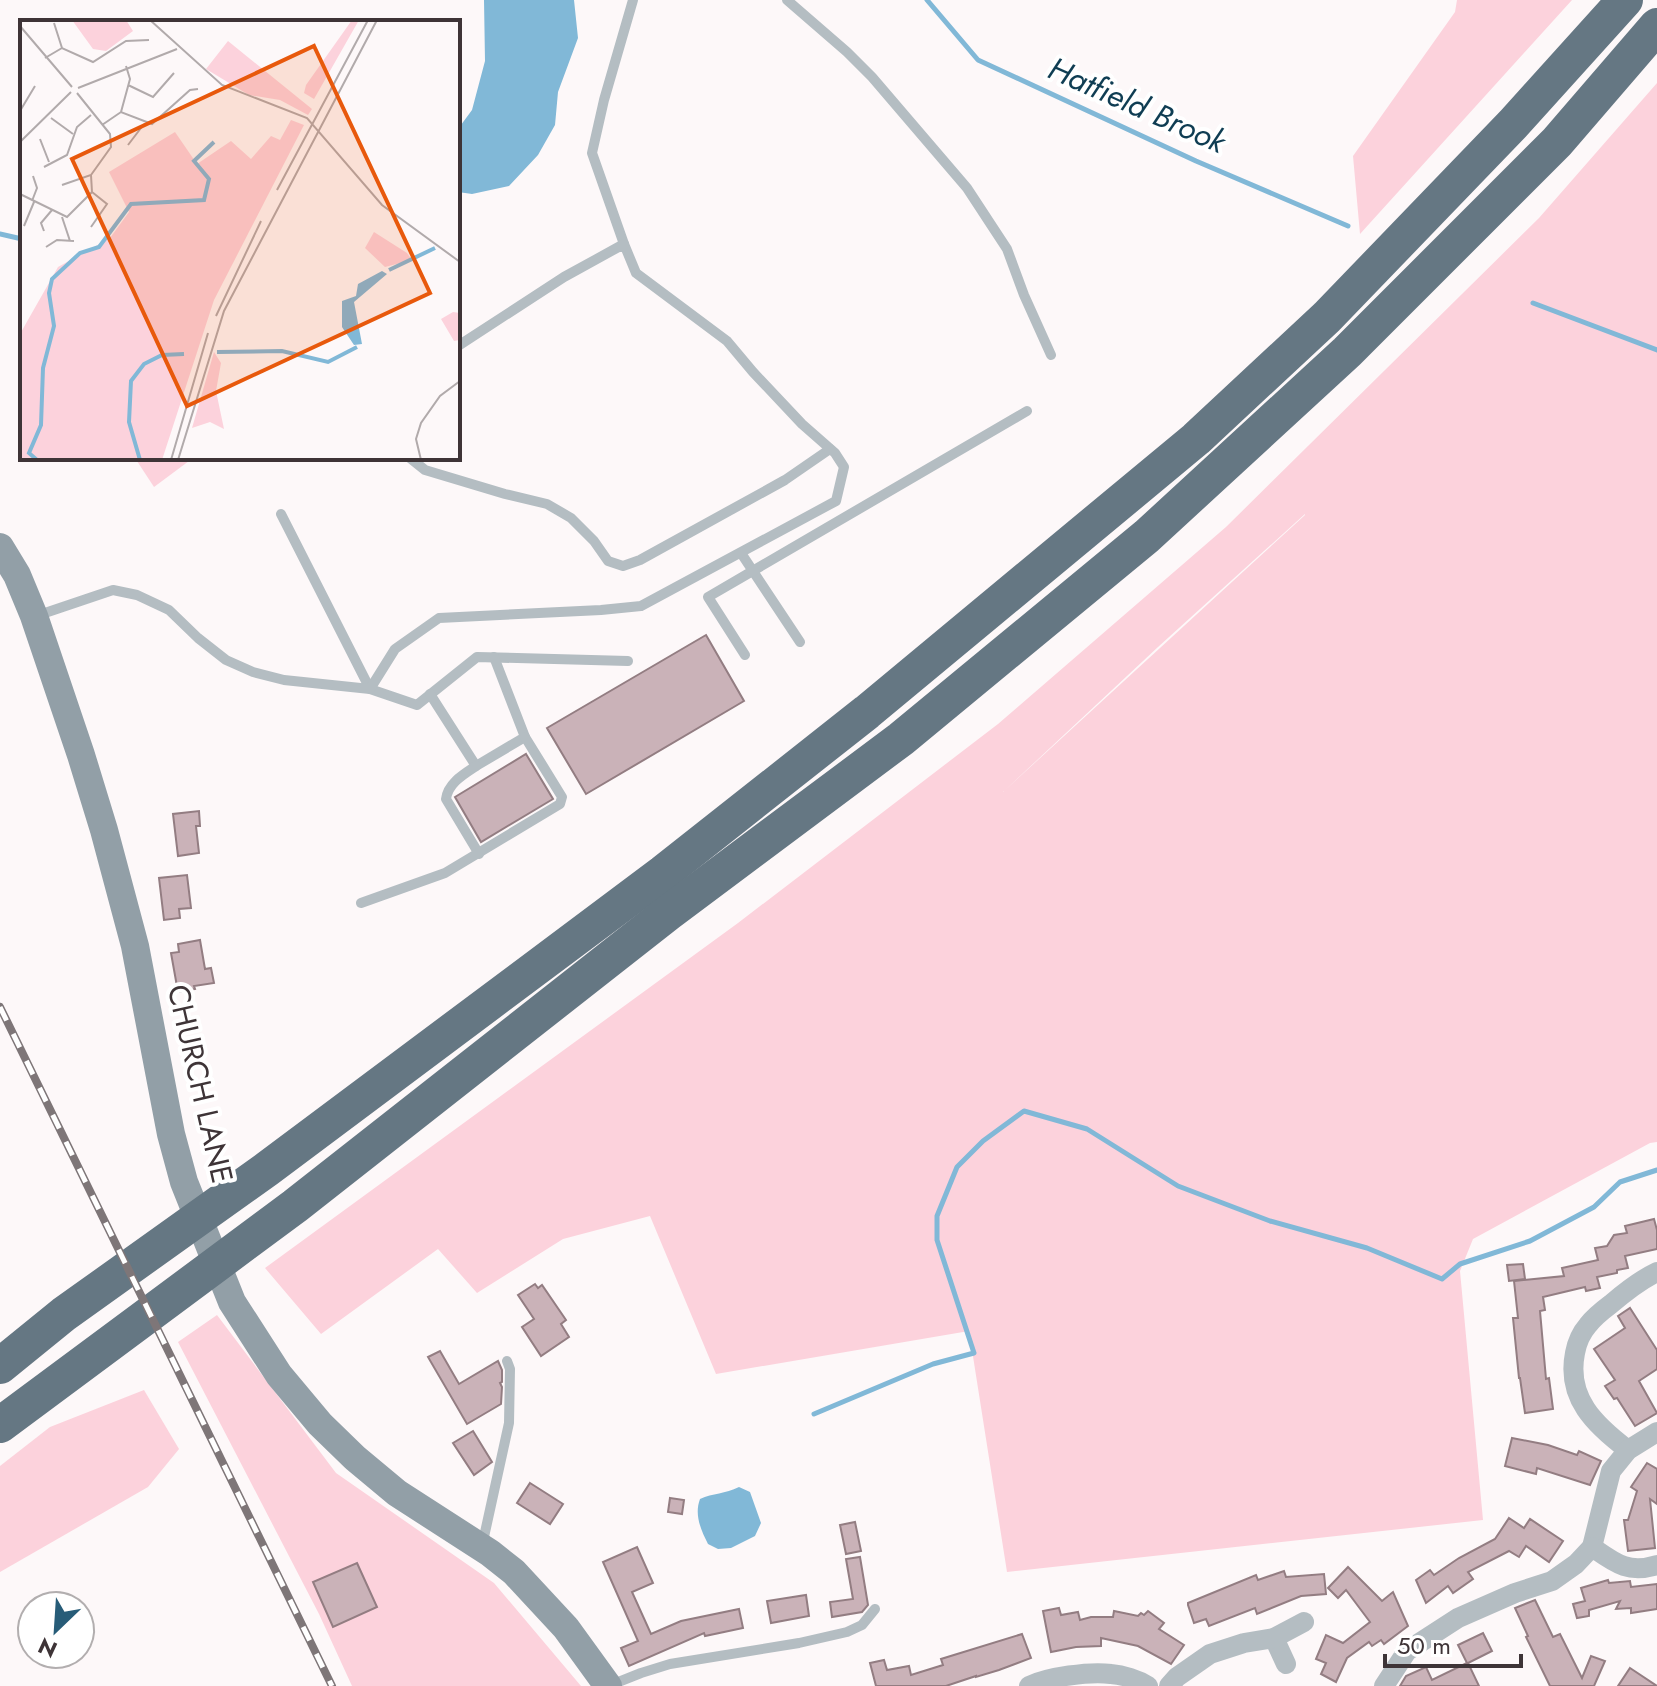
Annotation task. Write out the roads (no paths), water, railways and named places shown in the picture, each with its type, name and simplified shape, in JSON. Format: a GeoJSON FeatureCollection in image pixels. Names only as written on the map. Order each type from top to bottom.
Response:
{"type":"FeatureCollection","features":[{"type":"Feature","properties":{"kind":"highway"},"geometry":{"type":"LineString","coordinates":[[0,1366],[64,1314],[267,1169],[687,854],[867,712],[1196,439],[1327,317],[1513,124],[1625,0]]}},
{"type":"Feature","properties":{"kind":"highway"},"geometry":{"type":"LineString","coordinates":[[0,1425],[295,1206],[668,913],[901,739],[1147,536],[1347,352],[1557,142],[1657,26]]}},
{"type":"Feature","properties":{"kind":"street","name":"CHURCH LANE"},"geometry":{"type":"LineString","coordinates":[[0,547],[17,575],[34,616],[81,755],[135,946],[171,1134],[184,1182],[232,1302],[279,1375],[320,1424],[397,1493],[514,1572],[566,1628],[609,1686]]}},
{"type":"Feature","properties":{"kind":"street"},"geometry":{"type":"LineString","coordinates":[[1628,1450],[1608,1435],[1586,1411],[1574,1386],[1573,1366],[1578,1341],[1587,1325],[1628,1290],[1657,1272]]}},
{"type":"Feature","properties":{"kind":"street"},"geometry":{"type":"LineString","coordinates":[[1384,1686],[1407,1651],[1458,1618],[1552,1581],[1576,1564],[1592,1547],[1611,1471],[1628,1450],[1657,1432]]}},
{"type":"Feature","properties":{"kind":"street"},"geometry":{"type":"LineString","coordinates":[[1592,1547],[1616,1563],[1640,1570],[1657,1565]]}},
{"type":"Feature","properties":{"kind":"street"},"geometry":{"type":"LineString","coordinates":[[1169,1686],[1210,1654],[1244,1643],[1274,1638],[1304,1622]]}},
{"type":"Feature","properties":{"kind":"street"},"geometry":{"type":"LineString","coordinates":[[1274,1638],[1286,1664]]}},
{"type":"Feature","properties":{"kind":"street"},"geometry":{"type":"LineString","coordinates":[[1029,1686],[1036,1682],[1081,1675],[1111,1674],[1148,1686]]}},
{"type":"Feature","properties":{"kind":"lane"},"geometry":{"type":"LineString","coordinates":[[370,689],[395,649],[439,618],[641,606],[836,501],[844,467],[830,449],[802,424],[727,341],[636,273],[624,244],[592,153],[633,0]]}},
{"type":"Feature","properties":{"kind":"lane"},"geometry":{"type":"LineString","coordinates":[[787,0],[872,77],[967,188],[1007,249],[1051,355]]}},
{"type":"Feature","properties":{"kind":"lane"},"geometry":{"type":"LineString","coordinates":[[460,345],[564,277],[624,244]]}},
{"type":"Feature","properties":{"kind":"lane"},"geometry":{"type":"LineString","coordinates":[[745,655],[708,597],[1027,411]]}},
{"type":"Feature","properties":{"kind":"lane"},"geometry":{"type":"LineString","coordinates":[[412,460],[425,470],[547,504],[571,518],[594,541],[608,561],[623,566],[640,560],[785,480],[830,449]]}},
{"type":"Feature","properties":{"kind":"lane"},"geometry":{"type":"LineString","coordinates":[[281,514],[370,689]]}},
{"type":"Feature","properties":{"kind":"lane"},"geometry":{"type":"LineString","coordinates":[[741,553],[800,642]]}},
{"type":"Feature","properties":{"kind":"lane"},"geometry":{"type":"LineString","coordinates":[[34,616],[113,590],[137,595],[169,610],[226,660],[253,672],[284,680],[370,689],[417,705],[477,657],[628,661]]}},
{"type":"Feature","properties":{"kind":"lane"},"geometry":{"type":"LineString","coordinates":[[361,903],[445,873],[562,801],[525,737],[494,657]]}},
{"type":"Feature","properties":{"kind":"lane"},"geometry":{"type":"LineString","coordinates":[[430,694],[476,766]]}},
{"type":"Feature","properties":{"kind":"lane"},"geometry":{"type":"LineString","coordinates":[[479,854],[446,799],[447,792],[459,778],[476,766],[525,737]]}},
{"type":"Feature","properties":{"kind":"lane"},"geometry":{"type":"LineString","coordinates":[[482,1548],[509,1423],[510,1369],[507,1361]]}},
{"type":"Feature","properties":{"kind":"lane"},"geometry":{"type":"LineString","coordinates":[[609,1686],[670,1664],[847,1632],[862,1625],[875,1609]]}},
{"type":"Feature","properties":{"kind":"water"},"geometry":{"type":"Polygon","coordinates":[[[484,0],[574,0],[578,38],[558,92],[555,125],[538,155],[509,186],[472,194],[460,192],[460,126],[472,110],[485,61],[484,0]]]}},
{"type":"Feature","properties":{"kind":"water"},"geometry":{"type":"Polygon","coordinates":[[[739,1487],[750,1492],[761,1523],[755,1536],[731,1548],[718,1549],[708,1544],[701,1528],[698,1517],[700,1499],[739,1487]]]}},
{"type":"Feature","properties":{"kind":"waterway","name":"Hatfield Brook"},"geometry":{"type":"LineString","coordinates":[[927,0],[978,60],[1196,161],[1348,226]]}},
{"type":"Feature","properties":{"kind":"waterway"},"geometry":{"type":"LineString","coordinates":[[0,234],[20,239]]}},
{"type":"Feature","properties":{"kind":"waterway","name":"Hatfield Brook"},"geometry":{"type":"LineString","coordinates":[[1533,303],[1657,350]]}},
{"type":"Feature","properties":{"kind":"waterway"},"geometry":{"type":"LineString","coordinates":[[814,1414],[933,1364],[974,1353],[937,1240],[937,1216],[957,1167],[983,1141],[1024,1111],[1087,1129],[1178,1186],[1270,1221],[1367,1248],[1442,1279],[1460,1264],[1530,1241],[1594,1207],[1620,1182],[1657,1170]]}},
{"type":"Feature","properties":{"kind":"railway"},"geometry":{"type":"LineString","coordinates":[[0,1007],[332,1686]]}}]}
